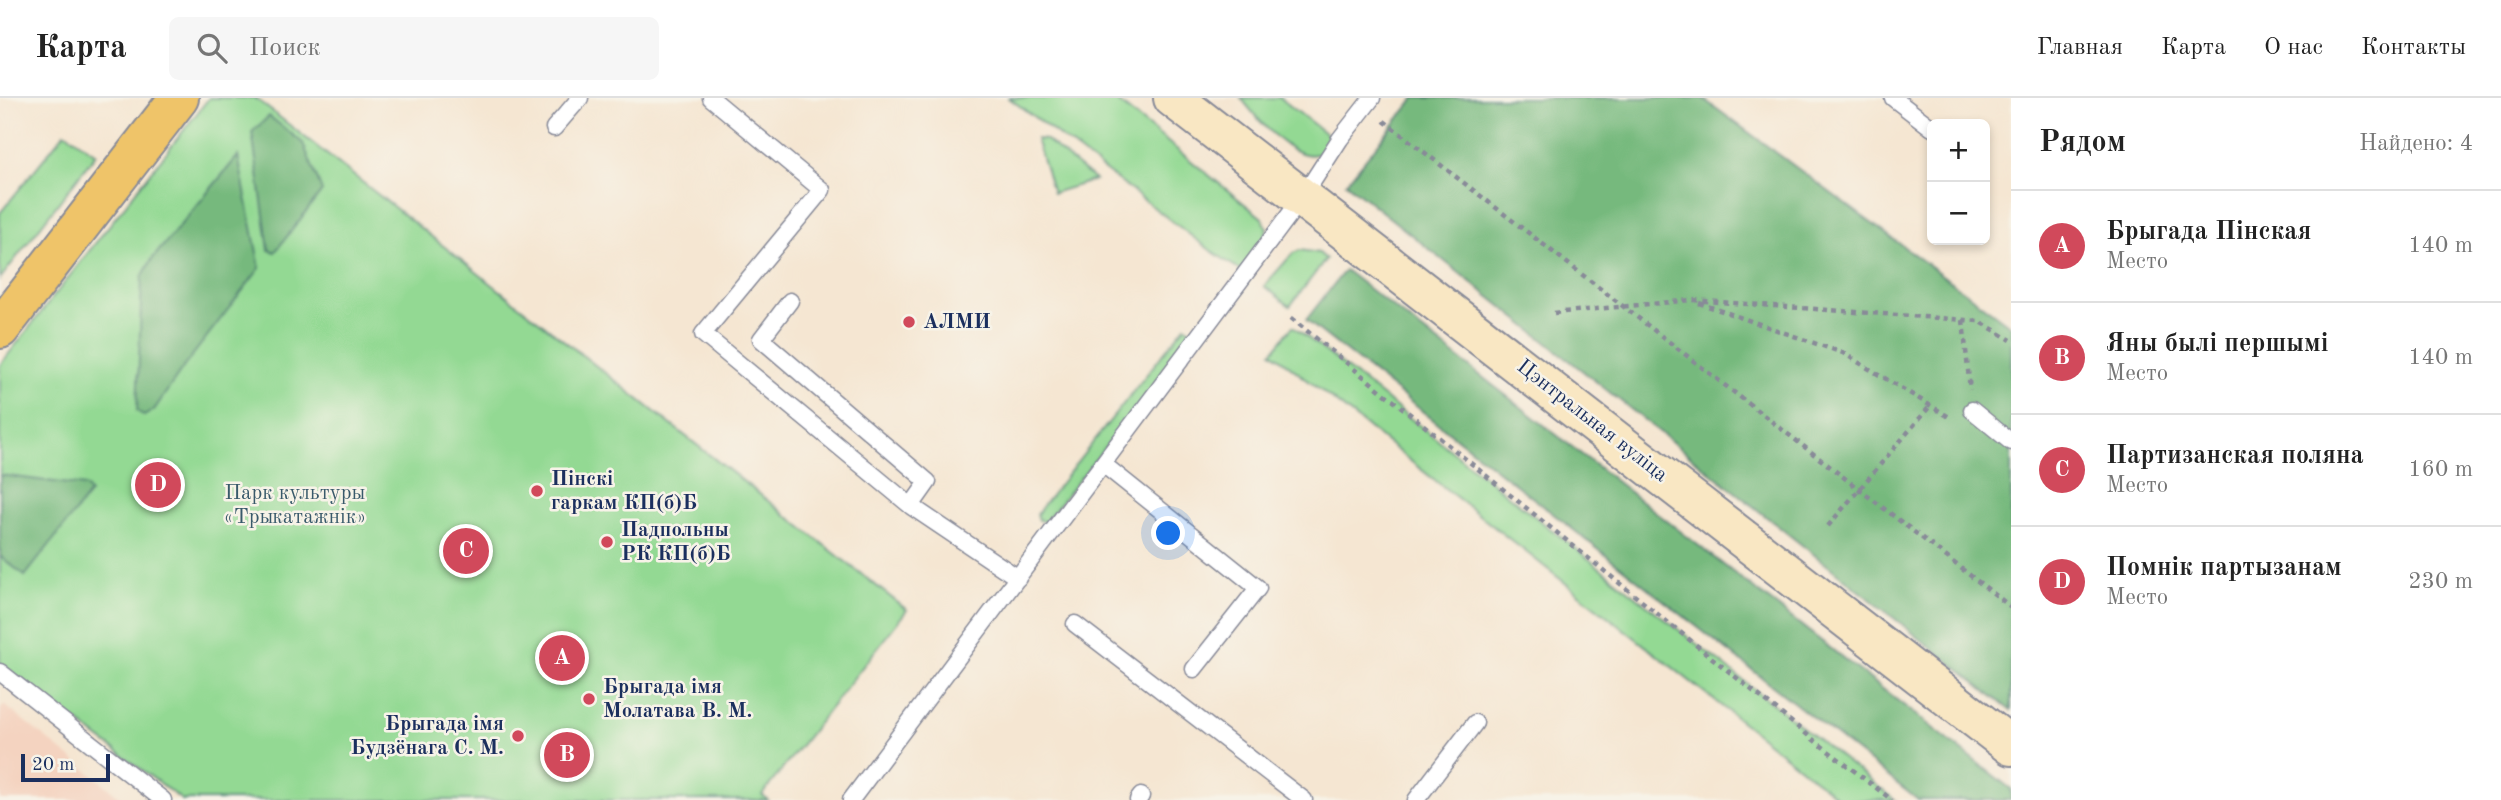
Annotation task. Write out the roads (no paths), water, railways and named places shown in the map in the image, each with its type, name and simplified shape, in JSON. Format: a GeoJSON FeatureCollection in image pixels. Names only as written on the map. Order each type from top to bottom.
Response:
{"type":"FeatureCollection","features":[{"type":"Feature","properties":{"kind":"main road"},"geometry":{"type":"LineString","coordinates":[[0,329],[179,98]]}},
{"type":"Feature","properties":{"kind":"main road","name":"Цэнтральная вуліца"},"geometry":{"type":"LineString","coordinates":[[1173,98],[2011,746]]}},
{"type":"Feature","properties":{"kind":"lane"},"geometry":{"type":"LineString","coordinates":[[554,128],[580,98]]}},
{"type":"Feature","properties":{"kind":"lane"},"geometry":{"type":"LineString","coordinates":[[711,98],[822,190],[702,334],[911,506],[1018,578]]}},
{"type":"Feature","properties":{"kind":"lane"},"geometry":{"type":"LineString","coordinates":[[1893,98],[1927,124]]}},
{"type":"Feature","properties":{"kind":"lane"},"geometry":{"type":"LineString","coordinates":[[851,800],[1302,198],[1340,139],[1369,103]]}},
{"type":"Feature","properties":{"kind":"lane"},"geometry":{"type":"LineString","coordinates":[[790,301],[761,340],[915,468],[928,482],[911,506]]}},
{"type":"Feature","properties":{"kind":"lane"},"geometry":{"type":"LineString","coordinates":[[1972,410],[2011,442]]}},
{"type":"Feature","properties":{"kind":"lane"},"geometry":{"type":"LineString","coordinates":[[1103,464],[1258,588],[1194,669]]}},
{"type":"Feature","properties":{"kind":"lane"},"geometry":{"type":"LineString","coordinates":[[1075,624],[1304,800]]}},
{"type":"Feature","properties":{"kind":"lane"},"geometry":{"type":"LineString","coordinates":[[0,672],[163,800]]}},
{"type":"Feature","properties":{"kind":"lane"},"geometry":{"type":"LineString","coordinates":[[1416,800],[1475,723]]}},
{"type":"Feature","properties":{"kind":"place","name":"АЛМИ"},"geometry":{"type":"Point","coordinates":[909,322]}},
{"type":"Feature","properties":{"kind":"place","name":"Помнік партызанам"},"geometry":{"type":"Point","coordinates":[158,485]}},
{"type":"Feature","properties":{"kind":"place","name":"Пінскі гаркам КП(б)Б"},"geometry":{"type":"Point","coordinates":[537,491]}},
{"type":"Feature","properties":{"kind":"place","name":"Падпольны РК КП(б)Б"},"geometry":{"type":"Point","coordinates":[607,542]}},
{"type":"Feature","properties":{"kind":"place","name":"Партизанская поляна"},"geometry":{"type":"Point","coordinates":[466,551]}},
{"type":"Feature","properties":{"kind":"place","name":"Брыгада Пінская"},"geometry":{"type":"Point","coordinates":[562,658]}},
{"type":"Feature","properties":{"kind":"place","name":"Брыгада імя Молатава В. М."},"geometry":{"type":"Point","coordinates":[589,699]}},
{"type":"Feature","properties":{"kind":"place","name":"Брыгада імя Будзёнага С. М."},"geometry":{"type":"Point","coordinates":[518,736]}},
{"type":"Feature","properties":{"kind":"place","name":"Яны былі першымі"},"geometry":{"type":"Point","coordinates":[567,755]}},
{"type":"Feature","properties":{"kind":"park label","name":"Парк культуры «Трыкатажнік»"},"geometry":{"type":"Point","coordinates":[295,505]}}]}
